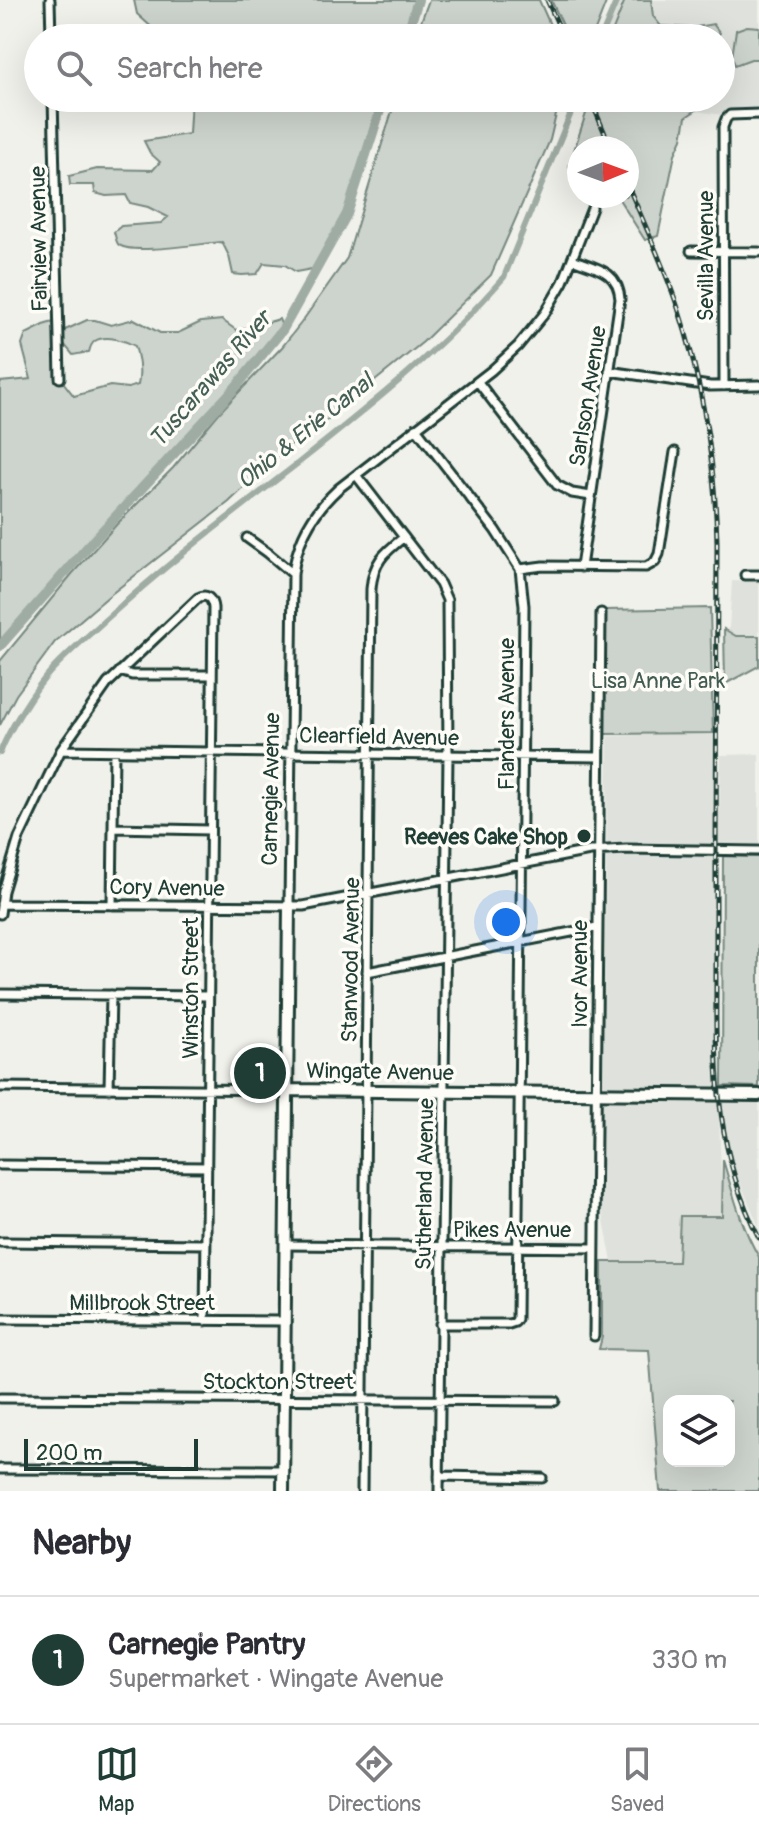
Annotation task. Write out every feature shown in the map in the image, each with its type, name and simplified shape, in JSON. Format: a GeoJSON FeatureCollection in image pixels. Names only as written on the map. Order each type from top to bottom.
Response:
{"type":"FeatureCollection","features":[{"type":"Feature","properties":{"kind":"street"},"geometry":{"type":"LineString","coordinates":[[50,0],[51,24]]}},
{"type":"Feature","properties":{"kind":"street","name":"Fairview Avenue"},"geometry":{"type":"LineString","coordinates":[[53,112],[60,378]]}},
{"type":"Feature","properties":{"kind":"street","name":"Sevilla Avenue"},"geometry":{"type":"LineString","coordinates":[[724,386],[723,127],[730,115],[759,114]]}},
{"type":"Feature","properties":{"kind":"street","name":"Carnegie Avenue"},"geometry":{"type":"LineString","coordinates":[[283,1491],[293,574],[300,544],[315,513],[338,489],[478,382],[529,335],[563,282],[592,208]]}},
{"type":"Feature","properties":{"kind":"street"},"geometry":{"type":"LineString","coordinates":[[691,251],[759,252]]}},
{"type":"Feature","properties":{"kind":"street","name":"Sarlson Avenue"},"geometry":{"type":"LineString","coordinates":[[572,259],[608,273],[615,280],[620,299],[581,567]]}},
{"type":"Feature","properties":{"kind":"street"},"geometry":{"type":"LineString","coordinates":[[609,371],[710,386],[759,385]]}},
{"type":"Feature","properties":{"kind":"street"},"geometry":{"type":"LineString","coordinates":[[478,382],[557,485],[572,493],[591,496]]}},
{"type":"Feature","properties":{"kind":"street","name":"Flanders Avenue"},"geometry":{"type":"LineString","coordinates":[[416,428],[495,530],[520,569],[524,606],[517,1316],[515,1322],[509,1324],[440,1324]]}},
{"type":"Feature","properties":{"kind":"street"},"geometry":{"type":"LineString","coordinates":[[520,569],[543,566],[646,567],[655,562],[659,554],[675,452]]}},
{"type":"Feature","properties":{"kind":"street","name":"Sutherland Avenue"},"geometry":{"type":"LineString","coordinates":[[356,475],[440,584],[447,600],[439,1491]]}},
{"type":"Feature","properties":{"kind":"street","name":"Stanwood Avenue"},"geometry":{"type":"LineString","coordinates":[[362,1491],[372,576],[384,554],[404,537]]}},
{"type":"Feature","properties":{"kind":"street"},"geometry":{"type":"LineString","coordinates":[[247,538],[293,574]]}},
{"type":"Feature","properties":{"kind":"street"},"geometry":{"type":"LineString","coordinates":[[745,575],[759,575]]}},
{"type":"Feature","properties":{"kind":"street","name":"Winston Street"},"geometry":{"type":"LineString","coordinates":[[120,671],[198,598],[209,597],[213,608],[205,1321]]}},
{"type":"Feature","properties":{"kind":"street","name":"Ivor Avenue"},"geometry":{"type":"LineString","coordinates":[[594,1336],[601,613]]}},
{"type":"Feature","properties":{"kind":"street"},"geometry":{"type":"LineString","coordinates":[[0,914],[19,838],[61,750],[104,688],[120,671],[132,675],[212,675]]}},
{"type":"Feature","properties":{"kind":"street","name":"Clearfield Avenue"},"geometry":{"type":"LineString","coordinates":[[61,750],[599,757]]}},
{"type":"Feature","properties":{"kind":"street"},"geometry":{"type":"LineString","coordinates":[[112,905],[114,751]]}},
{"type":"Feature","properties":{"kind":"street"},"geometry":{"type":"LineString","coordinates":[[113,828],[210,830]]}},
{"type":"Feature","properties":{"kind":"street","name":"Cory Avenue"},"geometry":{"type":"LineString","coordinates":[[1,904],[303,906],[599,850],[759,851]]}},
{"type":"Feature","properties":{"kind":"street"},"geometry":{"type":"LineString","coordinates":[[367,972],[597,927]]}},
{"type":"Feature","properties":{"kind":"street"},"geometry":{"type":"LineString","coordinates":[[0,994],[208,996]]}},
{"type":"Feature","properties":{"kind":"street"},"geometry":{"type":"LineString","coordinates":[[109,1089],[111,995]]}},
{"type":"Feature","properties":{"kind":"street","name":"Wingate Avenue"},"geometry":{"type":"LineString","coordinates":[[0,1087],[759,1095]]}},
{"type":"Feature","properties":{"kind":"street"},"geometry":{"type":"LineString","coordinates":[[0,1165],[207,1167]]}},
{"type":"Feature","properties":{"kind":"street"},"geometry":{"type":"LineString","coordinates":[[0,1242],[206,1244]]}},
{"type":"Feature","properties":{"kind":"street","name":"Pikes Avenue"},"geometry":{"type":"LineString","coordinates":[[285,1245],[594,1248]]}},
{"type":"Feature","properties":{"kind":"street","name":"Millbrook Street"},"geometry":{"type":"LineString","coordinates":[[0,1319],[284,1321]]}},
{"type":"Feature","properties":{"kind":"street","name":"Stockton Street"},"geometry":{"type":"LineString","coordinates":[[0,1398],[555,1401]]}},
{"type":"Feature","properties":{"kind":"street"},"geometry":{"type":"LineString","coordinates":[[0,1469],[283,1470]]}},
{"type":"Feature","properties":{"kind":"street"},"geometry":{"type":"LineString","coordinates":[[439,1476],[542,1478]]}},
{"type":"Feature","properties":{"kind":"shaded area"},"geometry":{"type":"Polygon","coordinates":[[[617,0],[759,0],[759,114],[729,116],[702,112],[735,112],[735,24],[607,24],[617,0]]]}},
{"type":"Feature","properties":{"kind":"shaded area"},"geometry":{"type":"Polygon","coordinates":[[[732,581],[759,582],[759,642],[728,642],[732,581]]]}},
{"type":"Feature","properties":{"kind":"shaded area"},"geometry":{"type":"Polygon","coordinates":[[[713,733],[717,1088],[603,1086],[608,736],[713,733]]]}},
{"type":"Feature","properties":{"kind":"shaded area"},"geometry":{"type":"Polygon","coordinates":[[[759,754],[759,844],[718,845],[721,755],[759,754]]]}},
{"type":"Feature","properties":{"kind":"shaded area"},"geometry":{"type":"Polygon","coordinates":[[[718,1095],[759,1095],[759,1227],[730,1159],[719,1107],[722,1217],[678,1262],[612,1262],[602,1210],[603,1102],[664,1102],[718,1095]]]}},
{"type":"Feature","properties":{"kind":"green space"},"geometry":{"type":"Polygon","coordinates":[[[134,0],[418,0],[410,24],[148,24],[137,14],[134,0]]]}},
{"type":"Feature","properties":{"kind":"green space"},"geometry":{"type":"Polygon","coordinates":[[[429,0],[539,0],[550,24],[420,24],[429,0]]]}},
{"type":"Feature","properties":{"kind":"green space"},"geometry":{"type":"Polygon","coordinates":[[[551,0],[607,0],[598,24],[562,24],[551,0]]]}},
{"type":"Feature","properties":{"kind":"green space"},"geometry":{"type":"Polygon","coordinates":[[[625,0],[651,0],[653,16],[659,24],[616,24],[625,0]]]}},
{"type":"Feature","properties":{"kind":"green space"},"geometry":{"type":"Polygon","coordinates":[[[747,26],[759,27],[759,59],[735,65],[736,30],[747,26]]]}},
{"type":"Feature","properties":{"kind":"green space"},"geometry":{"type":"Polygon","coordinates":[[[190,112],[380,112],[347,214],[317,268],[296,272],[285,265],[264,263],[257,274],[233,274],[222,242],[151,249],[125,247],[117,243],[114,232],[121,226],[161,223],[168,217],[148,207],[130,203],[126,195],[106,196],[95,193],[94,185],[70,185],[69,176],[97,169],[153,170],[160,162],[150,153],[144,141],[189,134],[190,112]]]}},
{"type":"Feature","properties":{"kind":"green space"},"geometry":{"type":"Polygon","coordinates":[[[392,112],[557,112],[550,140],[491,275],[423,342],[306,437],[288,446],[229,502],[55,642],[16,695],[0,725],[0,661],[72,574],[282,347],[347,258],[392,112]]]}},
{"type":"Feature","properties":{"kind":"green space"},"geometry":{"type":"Polygon","coordinates":[[[586,112],[694,112],[686,117],[682,139],[675,154],[658,236],[645,240],[625,208],[639,208],[639,136],[579,136],[586,112]]]}},
{"type":"Feature","properties":{"kind":"green space"},"geometry":{"type":"Polygon","coordinates":[[[134,319],[160,333],[178,333],[201,322],[222,320],[236,330],[279,319],[283,329],[0,646],[0,382],[31,379],[22,345],[26,334],[58,321],[60,378],[74,396],[110,386],[128,388],[138,385],[139,366],[135,346],[105,338],[94,342],[89,352],[73,355],[63,343],[63,331],[87,320],[111,325],[134,319]]]}},
{"type":"Feature","properties":{"kind":"green space","name":"Lisa Anne Park"},"geometry":{"type":"Polygon","coordinates":[[[710,608],[713,733],[604,734],[605,610],[710,608]]]}},
{"type":"Feature","properties":{"kind":"green space"},"geometry":{"type":"Polygon","coordinates":[[[724,629],[736,636],[759,636],[759,666],[725,684],[724,629]]]}},
{"type":"Feature","properties":{"kind":"green space"},"geometry":{"type":"Polygon","coordinates":[[[723,856],[759,857],[759,1087],[722,1086],[723,856]]]}},
{"type":"Feature","properties":{"kind":"green space"},"geometry":{"type":"Polygon","coordinates":[[[723,1160],[742,1222],[759,1257],[759,1491],[660,1491],[649,1350],[599,1349],[602,1337],[602,1262],[678,1262],[680,1216],[722,1216],[723,1160]]]}},
{"type":"Feature","properties":{"kind":"waterway","name":"Tuscarawas River"},"geometry":{"type":"LineString","coordinates":[[410,24],[418,0]]}},
{"type":"Feature","properties":{"kind":"waterway","name":"Ohio & Erie Canal"},"geometry":{"type":"LineString","coordinates":[[607,24],[617,0]]}},
{"type":"Feature","properties":{"kind":"waterway","name":"Tuscarawas River"},"geometry":{"type":"LineString","coordinates":[[0,646],[235,388],[283,329],[347,214],[380,112]]}},
{"type":"Feature","properties":{"kind":"waterway","name":"Ohio & Erie Canal"},"geometry":{"type":"LineString","coordinates":[[0,753],[30,699],[70,651],[174,560],[405,375],[481,303],[504,277],[571,112]]}},
{"type":"Feature","properties":{"kind":"railway"},"geometry":{"type":"LineString","coordinates":[[547,0],[558,24]]}},
{"type":"Feature","properties":{"kind":"railway"},"geometry":{"type":"LineString","coordinates":[[596,112],[606,136]]}},
{"type":"Feature","properties":{"kind":"railway"},"geometry":{"type":"LineString","coordinates":[[637,208],[687,337],[701,395],[714,483],[717,542],[718,1085],[721,1116],[734,1176],[759,1238]]}},
{"type":"Feature","properties":{"kind":"place","name":"Reeves Cake Shop"},"geometry":{"type":"Point","coordinates":[584,836]}},
{"type":"Feature","properties":{"kind":"place","name":"Carnegie Pantry"},"geometry":{"type":"Point","coordinates":[260,1073]}}]}
